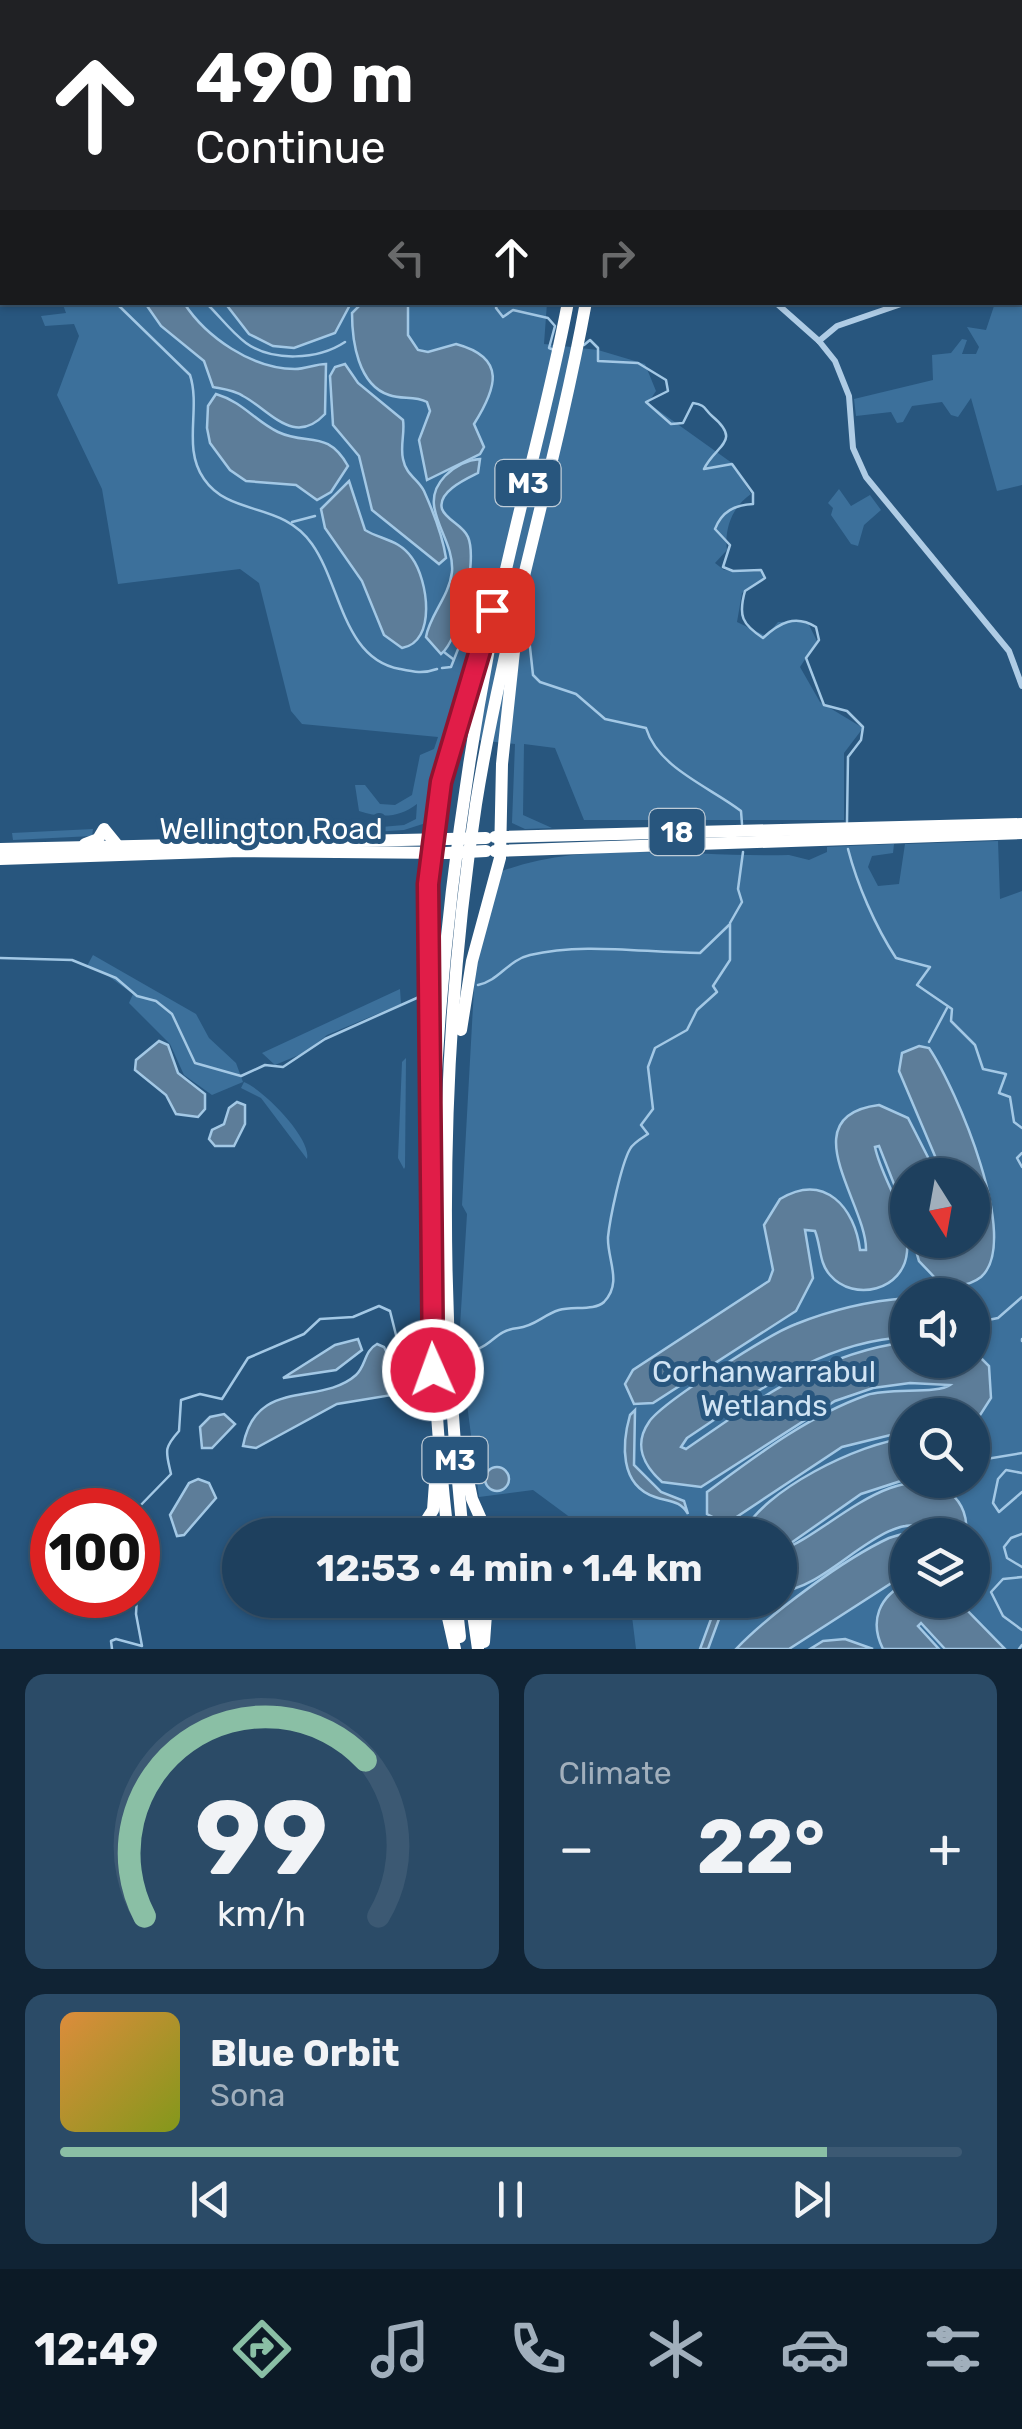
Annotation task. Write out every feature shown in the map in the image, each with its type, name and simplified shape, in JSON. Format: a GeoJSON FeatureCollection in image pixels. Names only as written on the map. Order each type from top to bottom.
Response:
{"type":"FeatureCollection","features":[{"type":"Feature","properties":{"kind":"highway","name":"M3"},"geometry":{"type":"LineString","coordinates":[[446,1518],[432,1338],[433,1090],[456,844],[502,586],[567,305]]}},
{"type":"Feature","properties":{"kind":"highway","name":"M3"},"geometry":{"type":"LineString","coordinates":[[461,1518],[449,1369],[444,1222],[459,944],[475,815],[519,584],[586,305]]}},
{"type":"Feature","properties":{"kind":"highway"},"geometry":{"type":"LineString","coordinates":[[448,1116],[472,961],[498,866],[493,844],[500,809],[519,584]]}},
{"type":"Feature","properties":{"kind":"highway"},"geometry":{"type":"LineString","coordinates":[[428,884],[440,846],[435,823],[441,782],[502,586]]}},
{"type":"Feature","properties":{"kind":"highway"},"geometry":{"type":"LineString","coordinates":[[500,809],[509,829],[524,836]]}},
{"type":"Feature","properties":{"kind":"highway"},"geometry":{"type":"LineString","coordinates":[[390,842],[435,823]]}},
{"type":"Feature","properties":{"kind":"highway","name":"Wellington Road"},"geometry":{"type":"LineString","coordinates":[[825,835],[1022,824]]}},
{"type":"Feature","properties":{"kind":"highway","name":"Wellington Road"},"geometry":{"type":"LineString","coordinates":[[493,844],[524,836],[1022,833]]}},
{"type":"Feature","properties":{"kind":"highway","name":"Wellington Road"},"geometry":{"type":"LineString","coordinates":[[0,859],[207,842],[493,844],[534,850],[684,837]]}},
{"type":"Feature","properties":{"kind":"highway","name":"Wellington Road"},"geometry":{"type":"LineString","coordinates":[[0,848],[239,842],[416,854],[440,846]]}},
{"type":"Feature","properties":{"kind":"highway"},"geometry":{"type":"LineString","coordinates":[[498,866],[534,850]]}},
{"type":"Feature","properties":{"kind":"highway"},"geometry":{"type":"LineString","coordinates":[[416,854],[424,864],[428,884],[428,1056],[433,1090]]}},
{"type":"Feature","properties":{"kind":"highway"},"geometry":{"type":"LineString","coordinates":[[450,1385],[472,1498],[481,1518]]}},
{"type":"Feature","properties":{"kind":"highway"},"geometry":{"type":"LineString","coordinates":[[426,1518],[435,1501],[438,1431]]}},
{"type":"Feature","properties":{"kind":"highway"},"geometry":{"type":"LineString","coordinates":[[449,1618],[458,1649]]}},
{"type":"Feature","properties":{"kind":"highway"},"geometry":{"type":"LineString","coordinates":[[457,1618],[458,1649]]}},
{"type":"Feature","properties":{"kind":"highway"},"geometry":{"type":"LineString","coordinates":[[475,1618],[481,1649]]}},
{"type":"Feature","properties":{"kind":"highway"},"geometry":{"type":"LineString","coordinates":[[481,1649],[485,1618]]}},
{"type":"Feature","properties":{"kind":"street"},"geometry":{"type":"LineString","coordinates":[[778,305],[819,341],[846,384],[853,448],[866,477],[996,636],[1013,659],[1022,686]]}},
{"type":"Feature","properties":{"kind":"street"},"geometry":{"type":"LineString","coordinates":[[819,341],[837,326],[898,305]]}},
{"type":"Feature","properties":{"kind":"green space"},"geometry":{"type":"Polygon","coordinates":[[[63,305],[547,305],[544,344],[598,350],[645,364],[656,391],[648,403],[732,463],[751,494],[731,518],[727,550],[715,563],[724,570],[763,572],[763,579],[742,593],[737,622],[766,636],[778,622],[807,621],[817,641],[800,667],[820,702],[863,728],[844,753],[844,820],[584,820],[555,748],[524,744],[523,815],[552,828],[525,829],[512,823],[515,744],[448,737],[429,822],[404,830],[359,833],[358,829],[404,825],[416,819],[417,804],[389,815],[359,811],[355,785],[365,785],[380,804],[395,805],[412,795],[420,755],[434,749],[438,737],[302,724],[291,711],[259,583],[240,569],[118,584],[102,489],[57,395],[79,336],[74,324],[45,326],[41,316],[66,313],[63,305]]]}},
{"type":"Feature","properties":{"kind":"green space"},"geometry":{"type":"Polygon","coordinates":[[[994,305],[1022,305],[1022,485],[997,491],[971,398],[958,417],[951,415],[942,402],[912,406],[903,422],[897,423],[891,412],[856,416],[854,399],[933,380],[932,355],[951,353],[962,339],[967,340],[962,354],[976,354],[979,347],[967,327],[986,330],[994,305]]]}},
{"type":"Feature","properties":{"kind":"green space"},"geometry":{"type":"Polygon","coordinates":[[[839,489],[851,506],[870,495],[881,510],[864,525],[858,546],[851,544],[831,515],[833,508],[828,503],[839,489]]]}},
{"type":"Feature","properties":{"kind":"green space"},"geometry":{"type":"Polygon","coordinates":[[[93,829],[92,836],[13,840],[12,833],[93,829]]]}},
{"type":"Feature","properties":{"kind":"green space","name":"Corhanwarrabul Wetlands"},"geometry":{"type":"Polygon","coordinates":[[[998,841],[1000,899],[1022,891],[1022,1649],[636,1649],[632,1618],[797,1618],[797,1518],[571,1518],[533,1490],[479,1497],[459,1342],[467,1214],[462,1205],[475,970],[502,871],[571,855],[789,855],[809,860],[827,852],[827,847],[894,844],[893,853],[872,856],[868,867],[878,886],[899,884],[905,844],[998,841]]]}},
{"type":"Feature","properties":{"kind":"green space"},"geometry":{"type":"Polygon","coordinates":[[[93,955],[196,1014],[209,1038],[236,1063],[243,1082],[212,1095],[184,1075],[170,1044],[129,1003],[133,994],[100,970],[87,966],[93,955]]]}},
{"type":"Feature","properties":{"kind":"green space"},"geometry":{"type":"Polygon","coordinates":[[[400,989],[401,1004],[327,1035],[306,1052],[275,1065],[262,1053],[400,989]]]}},
{"type":"Feature","properties":{"kind":"green space"},"geometry":{"type":"Polygon","coordinates":[[[406,1058],[404,1169],[398,1158],[402,1062],[406,1058]]]}},
{"type":"Feature","properties":{"kind":"green space"},"geometry":{"type":"Polygon","coordinates":[[[244,1082],[263,1095],[295,1128],[307,1150],[307,1159],[261,1098],[241,1088],[244,1082]]]}},
{"type":"Feature","properties":{"kind":"shaded area"},"geometry":{"type":"Polygon","coordinates":[[[146,305],[185,305],[217,339],[247,357],[279,368],[326,364],[325,414],[314,423],[293,427],[240,394],[213,387],[204,361],[161,326],[146,305]]]}},
{"type":"Feature","properties":{"kind":"shaded area"},"geometry":{"type":"Polygon","coordinates":[[[227,305],[350,305],[335,333],[294,348],[273,346],[249,334],[227,305]]]}},
{"type":"Feature","properties":{"kind":"shaded area"},"geometry":{"type":"Polygon","coordinates":[[[360,305],[408,305],[408,335],[418,350],[428,352],[456,344],[484,357],[493,376],[488,399],[474,424],[484,447],[480,454],[427,480],[419,440],[430,411],[427,402],[389,395],[370,382],[359,361],[352,313],[360,305]]]}},
{"type":"Feature","properties":{"kind":"shaded area"},"geometry":{"type":"Polygon","coordinates":[[[345,364],[358,383],[403,420],[403,459],[424,491],[437,524],[446,558],[439,564],[372,510],[359,456],[333,425],[330,376],[335,367],[345,364]]]}},
{"type":"Feature","properties":{"kind":"shaded area"},"geometry":{"type":"Polygon","coordinates":[[[216,394],[278,432],[332,447],[348,466],[331,492],[317,500],[296,485],[246,481],[230,470],[210,443],[207,428],[208,406],[216,394]]]}},
{"type":"Feature","properties":{"kind":"shaded area"},"geometry":{"type":"Polygon","coordinates":[[[480,459],[478,473],[454,487],[442,503],[444,513],[468,537],[471,563],[461,616],[441,654],[426,637],[452,572],[434,499],[449,472],[480,459]]]}},
{"type":"Feature","properties":{"kind":"shaded area"},"geometry":{"type":"Polygon","coordinates":[[[349,481],[365,530],[407,552],[422,580],[425,623],[413,643],[402,648],[384,635],[362,581],[325,528],[321,509],[349,481]]]}},
{"type":"Feature","properties":{"kind":"shaded area"},"geometry":{"type":"Polygon","coordinates":[[[159,1041],[168,1045],[178,1073],[205,1094],[205,1109],[198,1117],[176,1114],[166,1095],[135,1070],[136,1060],[159,1041]]]}},
{"type":"Feature","properties":{"kind":"shaded area"},"geometry":{"type":"Polygon","coordinates":[[[919,1046],[929,1048],[954,1096],[978,1158],[936,1158],[899,1071],[902,1053],[919,1046]]]}},
{"type":"Feature","properties":{"kind":"shaded area"},"geometry":{"type":"Polygon","coordinates":[[[237,1102],[245,1105],[245,1124],[234,1146],[215,1146],[209,1139],[212,1130],[224,1124],[229,1108],[237,1102]]]}},
{"type":"Feature","properties":{"kind":"shaded area"},"geometry":{"type":"Polygon","coordinates":[[[879,1105],[908,1118],[928,1158],[890,1158],[890,1174],[879,1146],[875,1147],[890,1188],[890,1258],[906,1258],[897,1276],[864,1290],[840,1284],[824,1265],[815,1231],[805,1230],[813,1278],[796,1311],[653,1403],[634,1404],[625,1384],[633,1370],[769,1281],[773,1270],[764,1225],[780,1199],[796,1192],[824,1192],[844,1208],[860,1250],[866,1250],[836,1144],[840,1126],[853,1113],[879,1105]]]}},
{"type":"Feature","properties":{"kind":"shaded area"},"geometry":{"type":"Polygon","coordinates":[[[990,1199],[992,1258],[981,1277],[935,1278],[918,1258],[990,1258],[990,1199]]]}},
{"type":"Feature","properties":{"kind":"shaded area"},"geometry":{"type":"Polygon","coordinates":[[[890,1300],[890,1339],[846,1348],[791,1372],[687,1438],[681,1447],[686,1449],[791,1381],[846,1356],[890,1345],[890,1378],[990,1378],[990,1400],[890,1398],[890,1435],[842,1447],[735,1518],[707,1514],[707,1492],[784,1438],[867,1395],[950,1385],[910,1383],[873,1388],[835,1401],[701,1487],[662,1482],[650,1469],[641,1447],[644,1431],[674,1400],[783,1330],[864,1304],[890,1300]]]}},
{"type":"Feature","properties":{"kind":"shaded area"},"geometry":{"type":"Polygon","coordinates":[[[358,1339],[362,1350],[336,1370],[283,1378],[335,1345],[358,1339]]]}},
{"type":"Feature","properties":{"kind":"shaded area"},"geometry":{"type":"Polygon","coordinates":[[[377,1344],[384,1347],[397,1373],[392,1395],[337,1404],[256,1448],[243,1446],[250,1424],[261,1410],[275,1401],[341,1384],[356,1375],[377,1344]]]}},
{"type":"Feature","properties":{"kind":"shaded area"},"geometry":{"type":"Polygon","coordinates":[[[635,1410],[634,1465],[661,1492],[684,1501],[688,1514],[678,1504],[643,1491],[629,1473],[625,1438],[630,1415],[635,1410]]]}},
{"type":"Feature","properties":{"kind":"shaded area"},"geometry":{"type":"Polygon","coordinates":[[[224,1414],[235,1424],[212,1448],[202,1448],[200,1427],[210,1417],[224,1414]]]}},
{"type":"Feature","properties":{"kind":"shaded area"},"geometry":{"type":"Polygon","coordinates":[[[890,1441],[890,1485],[861,1494],[797,1539],[797,1518],[753,1518],[814,1472],[890,1441]]]}},
{"type":"Feature","properties":{"kind":"shaded area"},"geometry":{"type":"Polygon","coordinates":[[[497,1467],[506,1470],[506,1488],[497,1491],[488,1488],[485,1479],[488,1470],[497,1467]]]}},
{"type":"Feature","properties":{"kind":"shaded area"},"geometry":{"type":"Polygon","coordinates":[[[198,1479],[209,1483],[216,1498],[184,1535],[177,1536],[170,1515],[189,1483],[198,1479]]]}},
{"type":"Feature","properties":{"kind":"shaded area"},"geometry":{"type":"Polygon","coordinates":[[[890,1488],[890,1498],[954,1498],[964,1512],[965,1518],[890,1518],[890,1531],[798,1588],[797,1543],[884,1490],[890,1488]]]}},
{"type":"Feature","properties":{"kind":"shaded area"},"geometry":{"type":"Polygon","coordinates":[[[889,1538],[890,1584],[789,1649],[736,1649],[771,1618],[797,1618],[797,1597],[889,1538]]]}},
{"type":"Feature","properties":{"kind":"shaded area"},"geometry":{"type":"Polygon","coordinates":[[[889,1595],[890,1618],[975,1618],[1005,1649],[945,1649],[921,1623],[918,1626],[939,1649],[883,1649],[877,1619],[889,1595]]]}},
{"type":"Feature","properties":{"kind":"shaded area"},"geometry":{"type":"Polygon","coordinates":[[[711,1618],[719,1618],[708,1649],[700,1649],[711,1618]]]}},
{"type":"Feature","properties":{"kind":"shaded area"},"geometry":{"type":"Polygon","coordinates":[[[845,1639],[873,1649],[810,1649],[823,1641],[845,1639]]]}},
{"type":"Feature","properties":{"kind":"waterway"},"geometry":{"type":"LineString","coordinates":[[0,81],[0,90]]}},
{"type":"Feature","properties":{"kind":"waterway"},"geometry":{"type":"LineString","coordinates":[[118,305],[190,375],[194,454],[204,479],[228,499],[300,530],[322,561],[346,618],[366,651],[400,669],[437,669]]}},
{"type":"Feature","properties":{"kind":"waterway"},"geometry":{"type":"LineString","coordinates":[[208,305],[246,343],[269,353],[309,355],[345,342]]}},
{"type":"Feature","properties":{"kind":"waterway"},"geometry":{"type":"LineString","coordinates":[[497,305],[503,317],[513,310],[548,318],[555,326],[549,348],[554,350]]}},
{"type":"Feature","properties":{"kind":"waterway"},"geometry":{"type":"LineString","coordinates":[[584,345],[590,340],[598,348],[598,361],[638,363],[666,380],[668,391],[646,402],[671,424],[683,423],[693,403],[704,408],[725,432],[724,443],[704,469],[732,464],[753,493],[753,504],[730,510],[715,529],[730,545],[723,567],[733,571],[761,570],[765,578],[745,591],[744,619],[763,638],[788,622],[801,621],[816,627],[819,640],[806,658],[824,705],[847,711],[863,727],[861,740],[848,757],[847,822]]}},
{"type":"Feature","properties":{"kind":"waterway"},"geometry":{"type":"LineString","coordinates":[[292,522],[315,516]]}},
{"type":"Feature","properties":{"kind":"waterway"},"geometry":{"type":"LineString","coordinates":[[442,668],[451,667],[468,624],[475,625]]}},
{"type":"Feature","properties":{"kind":"waterway"},"geometry":{"type":"LineString","coordinates":[[529,638],[533,675],[540,682],[576,694],[605,719],[646,728],[652,742],[673,766],[741,811],[742,824]]}},
{"type":"Feature","properties":{"kind":"waterway"},"geometry":{"type":"LineString","coordinates":[[444,652],[453,659]]}},
{"type":"Feature","properties":{"kind":"waterway"},"geometry":{"type":"LineString","coordinates":[[848,849],[868,905],[896,958],[930,967],[917,985],[952,1009],[951,1021],[975,1045],[983,1069],[1006,1074],[999,1093],[1010,1097],[1014,1122],[1022,1128]]}},
{"type":"Feature","properties":{"kind":"waterway"},"geometry":{"type":"LineString","coordinates":[[457,1351],[478,1349],[501,1333],[559,1310],[600,1305],[610,1294],[613,1279],[608,1237],[616,1192],[630,1149],[648,1134],[641,1125],[653,1109],[648,1067],[655,1048],[687,1030],[697,1010],[717,992],[713,986],[730,960],[730,923],[742,902],[738,889],[743,852]]}},
{"type":"Feature","properties":{"kind":"waterway"},"geometry":{"type":"LineString","coordinates":[[478,985],[522,958],[551,951],[700,953],[729,925]]}},
{"type":"Feature","properties":{"kind":"waterway"},"geometry":{"type":"LineString","coordinates":[[0,958],[72,960],[116,978],[137,996],[156,1001],[172,1014],[195,1063],[241,1076],[265,1065],[283,1067],[325,1039],[419,997]]}},
{"type":"Feature","properties":{"kind":"waterway"},"geometry":{"type":"LineString","coordinates":[[929,1042],[947,1008]]}},
{"type":"Feature","properties":{"kind":"waterway"},"geometry":{"type":"LineString","coordinates":[[1022,1153],[1017,1158],[1022,1167]]}},
{"type":"Feature","properties":{"kind":"waterway"},"geometry":{"type":"LineString","coordinates":[[990,1320],[998,1318],[1022,1297]]}},
{"type":"Feature","properties":{"kind":"waterway"},"geometry":{"type":"LineString","coordinates":[[157,1488],[171,1474],[167,1451],[179,1431],[181,1400],[200,1394],[222,1399],[248,1358],[304,1334],[320,1319],[353,1317],[379,1306],[390,1311],[396,1335],[405,1346],[429,1349]]}},
{"type":"Feature","properties":{"kind":"waterway"},"geometry":{"type":"LineString","coordinates":[[990,1458],[1022,1453]]}},
{"type":"Feature","properties":{"kind":"waterway"},"geometry":{"type":"LineString","coordinates":[[1022,1473],[1006,1470],[998,1479],[993,1503],[999,1512],[1022,1492]]}},
{"type":"Feature","properties":{"kind":"waterway"},"geometry":{"type":"LineString","coordinates":[[1022,1534],[1011,1538],[1004,1547],[1007,1558],[1022,1567]]}},
{"type":"Feature","properties":{"kind":"waterway"},"geometry":{"type":"LineString","coordinates":[[1022,1577],[1003,1579],[991,1592],[1003,1616],[1022,1630]]}},
{"type":"Feature","properties":{"kind":"waterway"},"geometry":{"type":"LineString","coordinates":[[112,1649],[111,1641],[116,1639],[142,1646],[137,1618]]}},
{"type":"Feature","properties":{"kind":"waterway"},"geometry":{"type":"LineString","coordinates":[[1019,1649],[1022,1645]]}},
{"type":"Feature","properties":{"kind":"route"},"geometry":{"type":"LineString","coordinates":[[433,1370],[428,884],[441,782],[492,610]]}}]}
